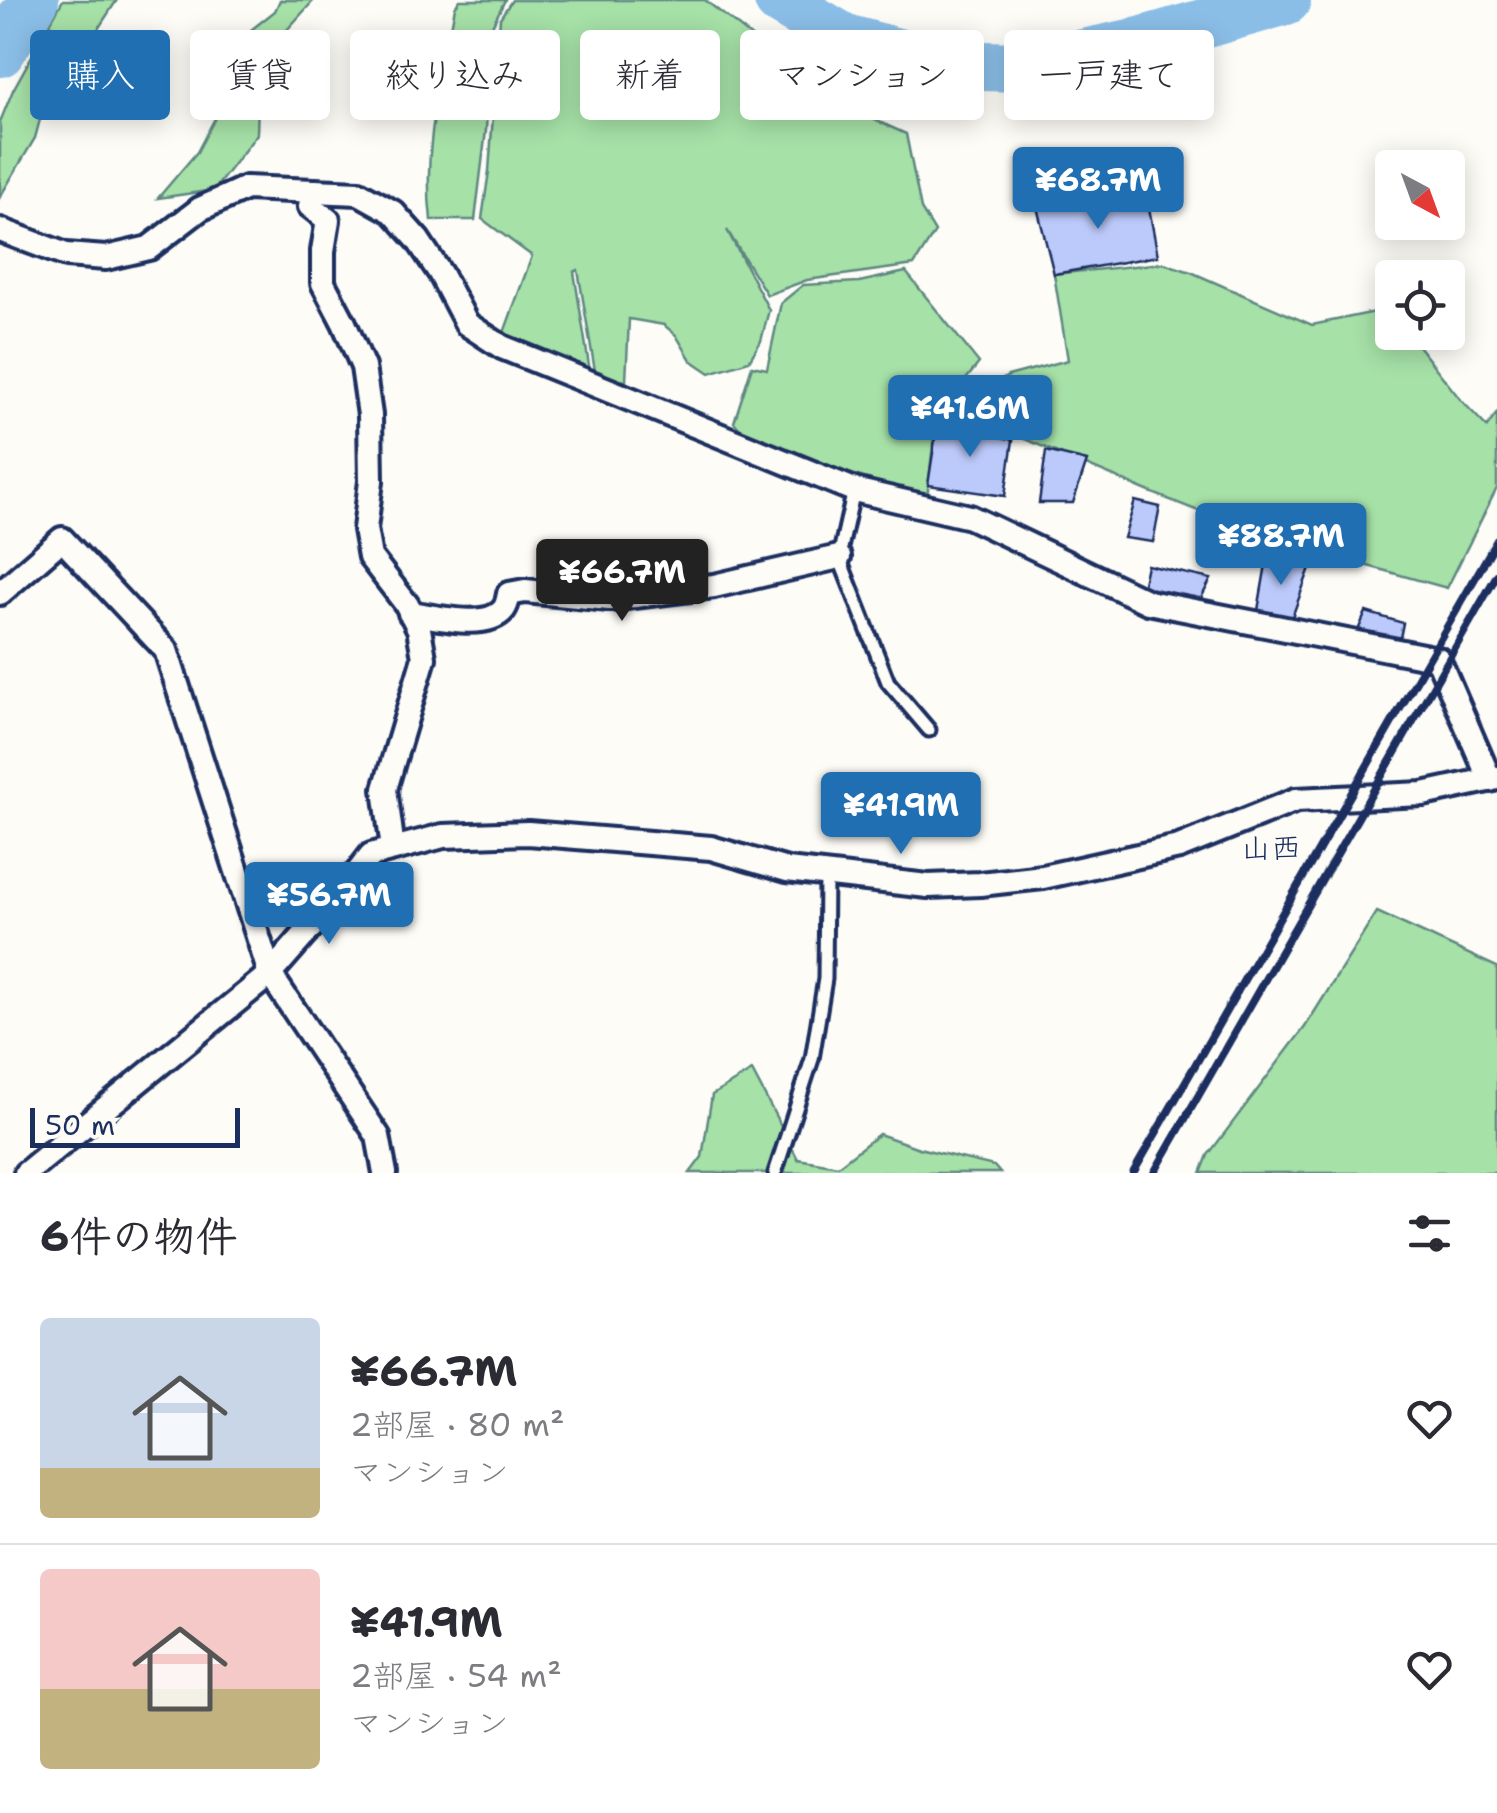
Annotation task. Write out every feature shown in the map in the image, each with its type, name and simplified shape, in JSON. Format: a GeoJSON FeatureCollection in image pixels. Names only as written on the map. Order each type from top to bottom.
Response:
{"type":"FeatureCollection","features":[{"type":"Feature","properties":{"kind":"street"},"geometry":{"type":"LineString","coordinates":[[0,230],[66,255],[106,258],[149,248],[200,209],[246,188],[359,193],[394,212],[440,273],[467,324],[502,346],[854,490],[970,517],[1148,602],[1438,659],[1493,779],[1423,794],[1296,800],[1179,847],[1044,877],[928,886],[787,870],[711,848],[528,833],[444,836],[393,849],[371,855],[270,974],[26,1173]]}},
{"type":"Feature","properties":{"kind":"street"},"geometry":{"type":"LineString","coordinates":[[314,191],[310,206],[328,220],[323,251],[324,283],[363,367],[370,415],[371,481],[365,528],[370,557],[410,612],[419,629],[424,658],[384,788],[393,849]]}},
{"type":"Feature","properties":{"kind":"street"},"geometry":{"type":"LineString","coordinates":[[0,592],[62,539],[166,650],[270,974],[378,1136],[385,1173]]}},
{"type":"Feature","properties":{"kind":"street"},"geometry":{"type":"LineString","coordinates":[[410,612],[464,622],[490,618],[504,609],[509,594],[525,591],[610,598],[714,586],[840,557]]}},
{"type":"Feature","properties":{"kind":"lane"},"geometry":{"type":"LineString","coordinates":[[854,490],[840,557],[888,682],[928,730]]}},
{"type":"Feature","properties":{"kind":"lane"},"geometry":{"type":"LineString","coordinates":[[774,1173],[812,1060],[825,979],[826,874]]}},
{"type":"Feature","properties":{"kind":"green space"},"geometry":{"type":"Polygon","coordinates":[[[63,0],[117,0],[97,30],[46,30],[63,0]]]}},
{"type":"Feature","properties":{"kind":"green space"},"geometry":{"type":"Polygon","coordinates":[[[280,0],[314,0],[287,30],[251,30],[275,11],[280,0]]]}},
{"type":"Feature","properties":{"kind":"green space"},"geometry":{"type":"Polygon","coordinates":[[[460,0],[505,0],[491,30],[450,30],[460,0]]]}},
{"type":"Feature","properties":{"kind":"green space"},"geometry":{"type":"Polygon","coordinates":[[[512,0],[705,0],[743,30],[740,120],[875,120],[906,134],[921,209],[935,232],[914,265],[807,280],[767,295],[727,230],[769,310],[761,341],[749,361],[710,373],[691,360],[676,335],[664,325],[629,319],[626,381],[596,377],[578,270],[574,272],[591,378],[501,341],[532,256],[482,219],[493,120],[560,120],[560,30],[499,30],[500,18],[512,0]]]}},
{"type":"Feature","properties":{"kind":"green space"},"geometry":{"type":"Polygon","coordinates":[[[30,59],[30,120],[40,120],[35,138],[0,197],[0,122],[30,59]]]}},
{"type":"Feature","properties":{"kind":"green space"},"geometry":{"type":"Polygon","coordinates":[[[214,120],[257,120],[257,134],[214,190],[158,198],[197,152],[214,120]]]}},
{"type":"Feature","properties":{"kind":"green space"},"geometry":{"type":"Polygon","coordinates":[[[434,120],[486,120],[475,220],[431,220],[434,120]]]}},
{"type":"Feature","properties":{"kind":"green space"},"geometry":{"type":"Polygon","coordinates":[[[1163,263],[1312,325],[1375,312],[1375,350],[1421,350],[1487,427],[1497,413],[1497,488],[1447,588],[1267,538],[954,409],[1008,376],[1068,360],[1054,274],[1163,263]]]}},
{"type":"Feature","properties":{"kind":"green space"},"geometry":{"type":"Polygon","coordinates":[[[906,272],[979,363],[936,417],[927,498],[751,442],[734,422],[752,366],[767,369],[781,303],[803,285],[859,282],[906,272]]]}},
{"type":"Feature","properties":{"kind":"green space"},"geometry":{"type":"Polygon","coordinates":[[[1377,912],[1497,967],[1497,1173],[1201,1173],[1208,1155],[1305,1027],[1377,912]]]}},
{"type":"Feature","properties":{"kind":"green space"},"geometry":{"type":"Polygon","coordinates":[[[752,1071],[798,1159],[838,1166],[879,1134],[994,1166],[1000,1173],[690,1173],[702,1157],[712,1095],[752,1071]]]}},
{"type":"Feature","properties":{"kind":"building"},"geometry":{"type":"Polygon","coordinates":[[[1146,193],[1158,256],[1054,274],[1037,207],[1146,193]]]}},
{"type":"Feature","properties":{"kind":"building"},"geometry":{"type":"Polygon","coordinates":[[[938,420],[1013,440],[1005,496],[928,485],[938,420]]]}},
{"type":"Feature","properties":{"kind":"building"},"geometry":{"type":"Polygon","coordinates":[[[1046,451],[1087,461],[1073,503],[1039,503],[1046,451]]]}},
{"type":"Feature","properties":{"kind":"building"},"geometry":{"type":"Polygon","coordinates":[[[1135,501],[1160,507],[1153,542],[1124,538],[1135,501]]]}},
{"type":"Feature","properties":{"kind":"building"},"geometry":{"type":"Polygon","coordinates":[[[1268,553],[1310,568],[1291,620],[1257,616],[1268,553]]]}},
{"type":"Feature","properties":{"kind":"building"},"geometry":{"type":"Polygon","coordinates":[[[1147,565],[1211,579],[1198,604],[1142,588],[1147,565]]]}},
{"type":"Feature","properties":{"kind":"building"},"geometry":{"type":"Polygon","coordinates":[[[1366,612],[1403,623],[1399,643],[1353,642],[1366,612]]]}},
{"type":"Feature","properties":{"kind":"waterway"},"geometry":{"type":"LineString","coordinates":[[0,52],[34,0]]}},
{"type":"Feature","properties":{"kind":"waterway"},"geometry":{"type":"LineString","coordinates":[[779,0],[845,39],[942,65],[1022,67],[1140,42],[1286,0]]}},
{"type":"Feature","properties":{"kind":"railway"},"geometry":{"type":"LineString","coordinates":[[1133,1173],[1497,540]]}},
{"type":"Feature","properties":{"kind":"railway"},"geometry":{"type":"LineString","coordinates":[[1154,1173],[1497,575]]}},
{"type":"Feature","properties":{"kind":"district","name":"山西"},"geometry":{"type":"Point","coordinates":[1271,848]}}]}
